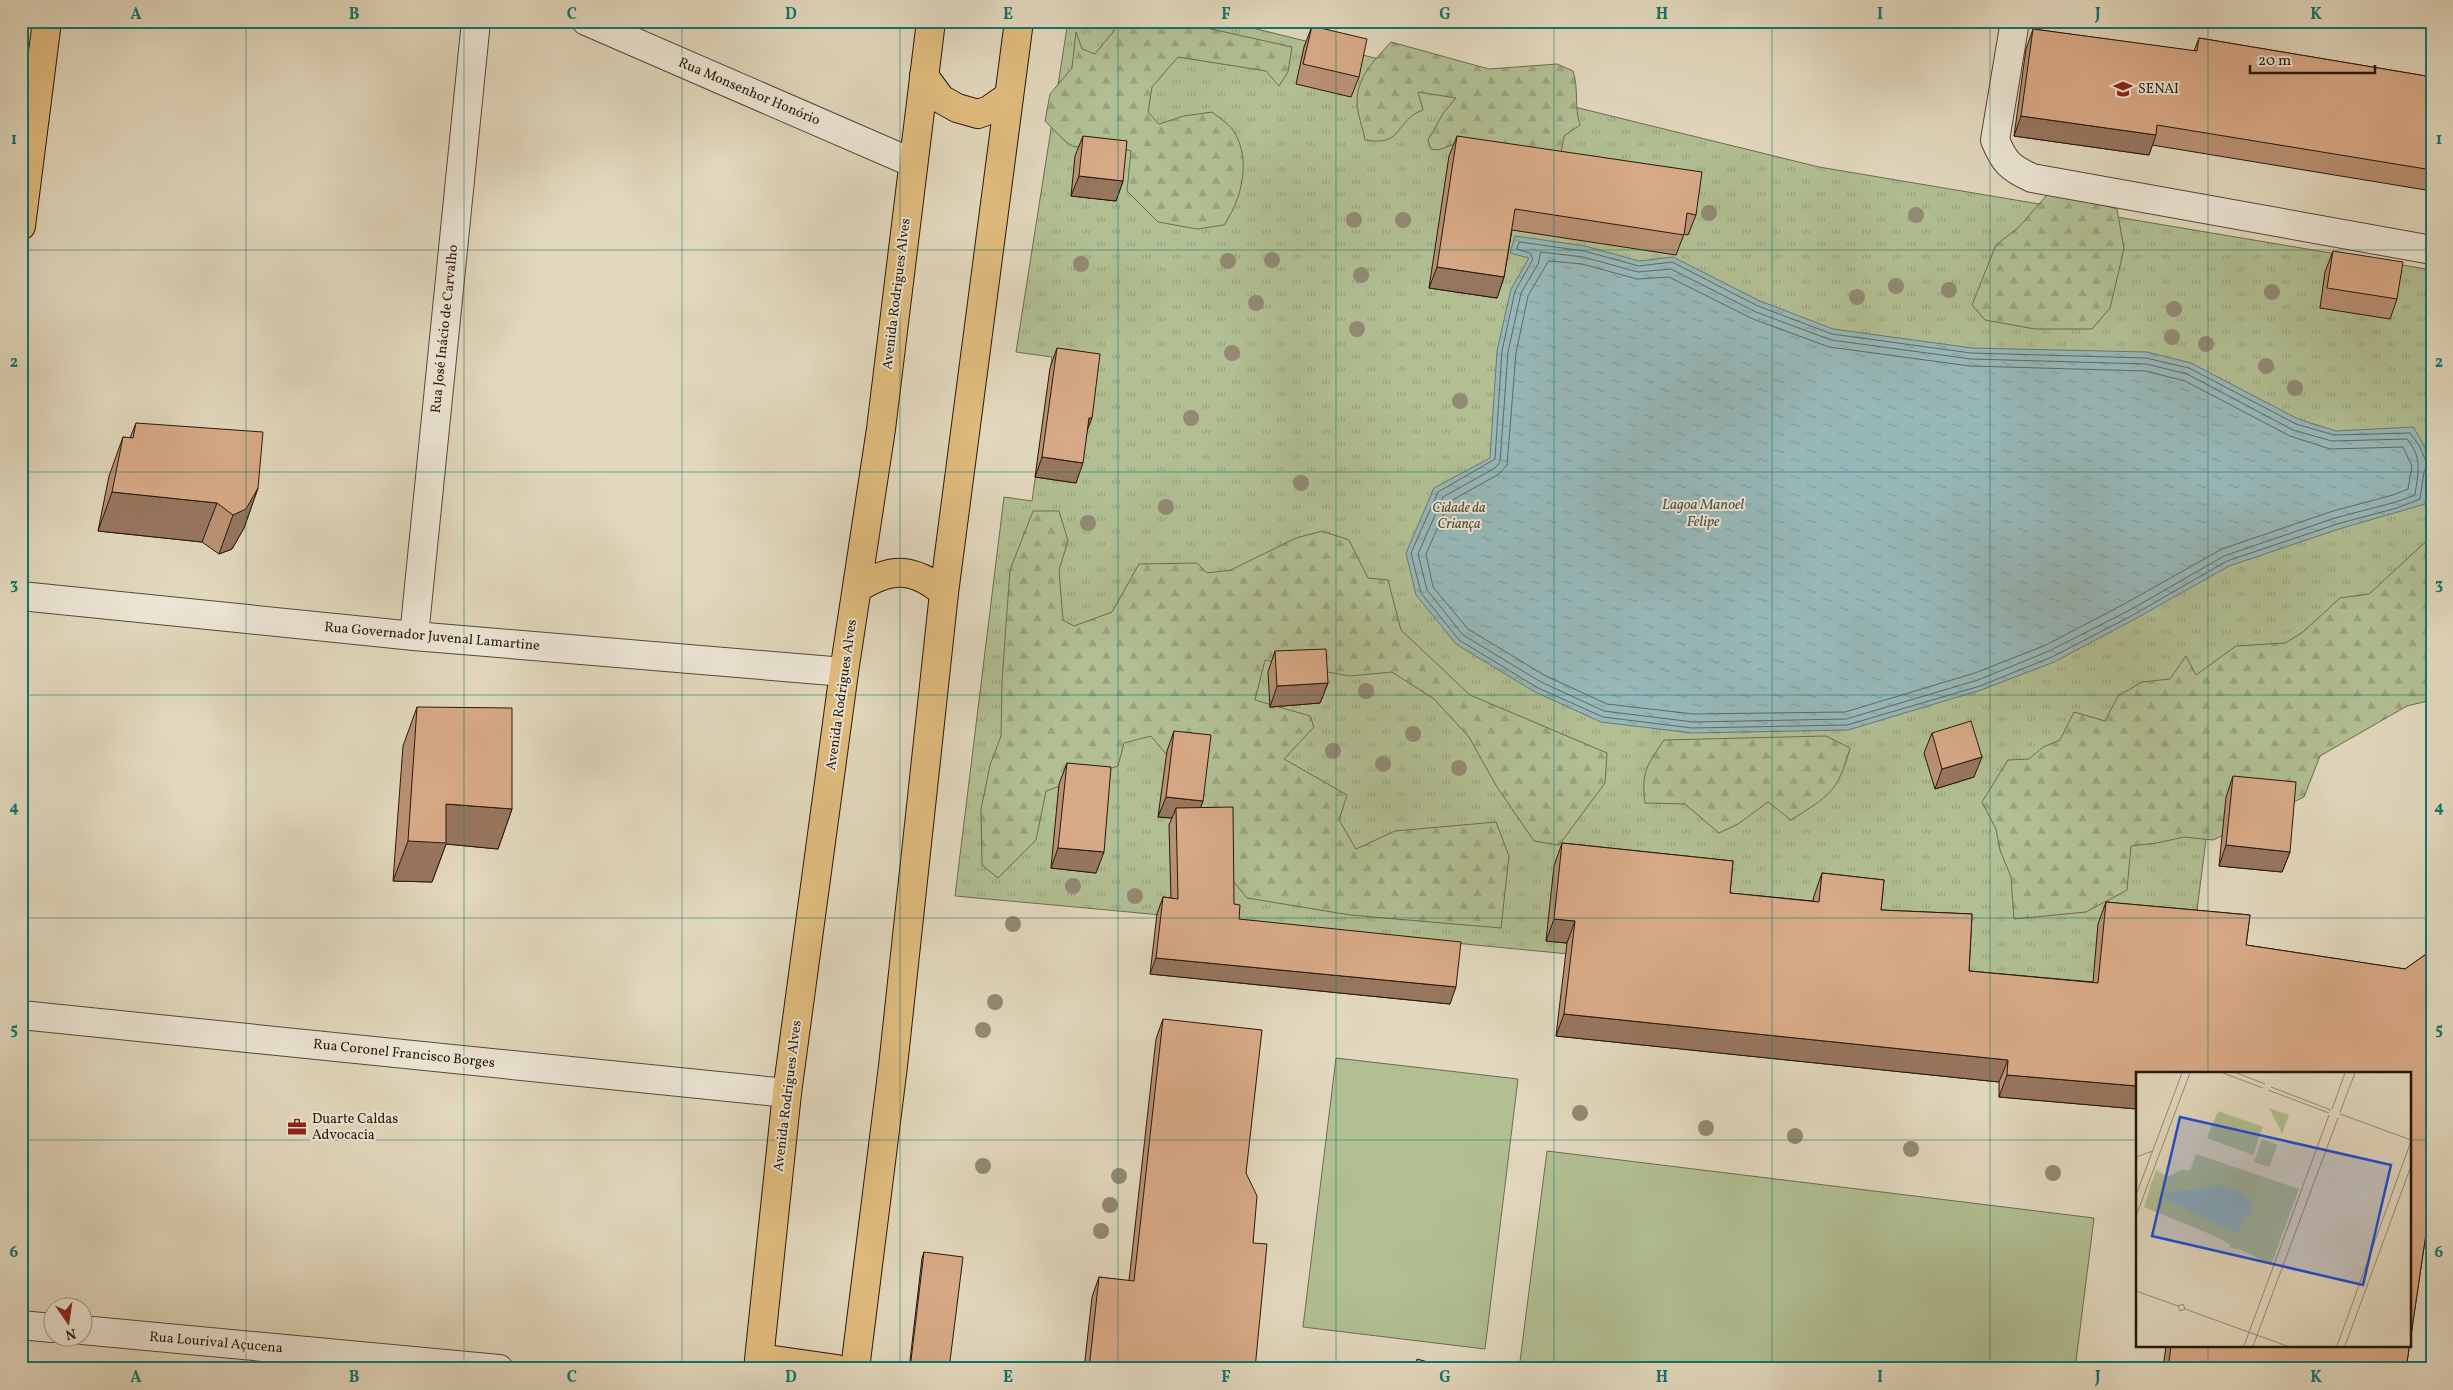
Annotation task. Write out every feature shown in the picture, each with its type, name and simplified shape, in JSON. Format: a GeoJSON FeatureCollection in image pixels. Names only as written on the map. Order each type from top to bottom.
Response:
{"type":"FeatureCollection","features":[{"type":"Feature","properties":{"kind":"main road"},"geometry":{"type":"LineString","coordinates":[[21,226],[48,21]]}},
{"type":"Feature","properties":{"kind":"main road","name":"Avenida Rodrigues Alves"},"geometry":{"type":"LineString","coordinates":[[759,1363],[787,1093],[844,672],[881,429],[931,21]]}},
{"type":"Feature","properties":{"kind":"main road"},"geometry":{"type":"LineString","coordinates":[[855,1369],[893,1066],[944,593],[1019,21]]}},
{"type":"Feature","properties":{"kind":"main road"},"geometry":{"type":"LineString","coordinates":[[924,76],[941,99],[957,108],[978,114],[989,110],[1009,96]]}},
{"type":"Feature","properties":{"kind":"main road"},"geometry":{"type":"LineString","coordinates":[[858,588],[876,576],[907,571],[930,580],[944,593]]}},
{"type":"Feature","properties":{"kind":"main road"},"geometry":{"type":"LineString","coordinates":[[759,1363],[837,1369]]}},
{"type":"Feature","properties":{"kind":"street","name":"Rua José Inácio de Carvalho"},"geometry":{"type":"LineString","coordinates":[[414,636],[476,21]]}},
{"type":"Feature","properties":{"kind":"street","name":"Rua Monsenhor Honório"},"geometry":{"type":"LineString","coordinates":[[586,21],[913,163]]}},
{"type":"Feature","properties":{"kind":"street"},"geometry":{"type":"LineString","coordinates":[[2015,21],[1995,140],[2001,156],[2013,169],[2032,178],[2432,250]]}},
{"type":"Feature","properties":{"kind":"street","name":"Rua Governador Juvenal Lamartine"},"geometry":{"type":"LineString","coordinates":[[21,596],[414,636],[844,672]]}},
{"type":"Feature","properties":{"kind":"street","name":"Rua Coronel Francisco Borges"},"geometry":{"type":"LineString","coordinates":[[21,1015],[787,1093]]}},
{"type":"Feature","properties":{"kind":"street"},"geometry":{"type":"LineString","coordinates":[[21,1325],[42,1327]]}},
{"type":"Feature","properties":{"kind":"street","name":"Rua Lourival Açucena"},"geometry":{"type":"LineString","coordinates":[[92,1331],[499,1369]]}},
{"type":"Feature","properties":{"kind":"green space","name":"Cidade da Criança"},"geometry":{"type":"Polygon","coordinates":[[[1068,21],[1224,21],[1819,167],[2432,270],[2432,692],[2213,784],[2184,1013],[955,896],[1004,497],[1032,501],[1052,357],[1016,352],[1068,21]]]}},
{"type":"Feature","properties":{"kind":"green space"},"geometry":{"type":"Polygon","coordinates":[[[1119,21],[1175,21],[1292,47],[1288,72],[1279,86],[1266,71],[1178,57],[1152,87],[1148,112],[1159,124],[1184,116],[1212,112],[1233,130],[1239,141],[1243,166],[1240,191],[1224,225],[1197,229],[1158,222],[1127,191],[1131,151],[1103,142],[1075,147],[1067,143],[1045,121],[1050,94],[1072,68],[1076,32],[1082,49],[1095,54],[1113,32],[1119,21]]]}},
{"type":"Feature","properties":{"kind":"green space"},"geometry":{"type":"Polygon","coordinates":[[[1391,42],[1489,69],[1557,64],[1573,71],[1580,125],[1564,136],[1561,153],[1455,144],[1438,150],[1431,149],[1428,140],[1444,112],[1456,98],[1418,92],[1423,110],[1414,114],[1387,140],[1365,140],[1357,106],[1360,84],[1368,69],[1391,42]]]}},
{"type":"Feature","properties":{"kind":"green space"},"geometry":{"type":"Polygon","coordinates":[[[2056,192],[2117,209],[2124,249],[2110,308],[2092,329],[2035,329],[1985,320],[1972,305],[1996,245],[2018,228],[2046,196],[2056,192]]]}},
{"type":"Feature","properties":{"kind":"green space"},"geometry":{"type":"Polygon","coordinates":[[[1033,511],[1059,511],[1068,541],[1059,570],[1063,620],[1074,626],[1112,612],[1139,564],[1197,563],[1207,573],[1231,570],[1296,538],[1322,531],[1349,540],[1368,578],[1388,580],[1401,630],[1470,695],[1607,753],[1605,783],[1559,845],[1534,841],[1497,787],[1469,737],[1434,699],[1392,672],[1349,676],[1265,660],[1255,700],[1310,716],[1314,727],[1284,759],[1347,795],[1339,820],[1356,849],[1395,831],[1496,822],[1509,856],[1501,928],[1350,915],[1247,898],[1217,861],[1180,778],[1166,754],[1151,736],[1124,743],[1118,766],[1046,791],[1036,840],[998,878],[982,865],[981,809],[990,765],[1001,736],[1002,681],[1010,570],[1033,511]]]}},
{"type":"Feature","properties":{"kind":"green space"},"geometry":{"type":"Polygon","coordinates":[[[2432,536],[2432,700],[2407,706],[2320,756],[2304,797],[2213,840],[2184,837],[2131,846],[2127,890],[2086,912],[2014,919],[2011,877],[2000,850],[1996,829],[1982,802],[2008,760],[2029,759],[2043,747],[2060,740],[2074,712],[2105,721],[2118,696],[2142,682],[2170,679],[2186,656],[2196,675],[2236,646],[2285,643],[2303,632],[2340,598],[2369,594],[2432,536]]]}},
{"type":"Feature","properties":{"kind":"green space"},"geometry":{"type":"Polygon","coordinates":[[[1826,736],[1850,748],[1841,775],[1823,799],[1791,820],[1768,802],[1738,824],[1719,833],[1685,804],[1645,803],[1644,784],[1647,769],[1664,740],[1826,736]]]}},
{"type":"Feature","properties":{"kind":"green space"},"geometry":{"type":"Polygon","coordinates":[[[1336,1058],[1518,1079],[1485,1349],[1303,1327],[1336,1058]]]}},
{"type":"Feature","properties":{"kind":"green space"},"geometry":{"type":"Polygon","coordinates":[[[1547,1151],[2094,1218],[2075,1369],[1519,1369],[1547,1151]]]}},
{"type":"Feature","properties":{"kind":"water","name":"Lagoa Manoel Felipe"},"geometry":{"type":"Polygon","coordinates":[[[1515,236],[1585,246],[1639,261],[1673,257],[1760,301],[1833,329],[1972,348],[2147,352],[2191,363],[2298,419],[2336,431],[2413,427],[2428,456],[2429,473],[2425,504],[2339,529],[2229,566],[2054,662],[1981,690],[1848,730],[1692,733],[1601,722],[1535,692],[1456,644],[1416,595],[1406,553],[1434,488],[1490,458],[1497,351],[1511,289],[1529,258],[1510,253],[1515,236]]]}},
{"type":"Feature","properties":{"kind":"building"},"geometry":{"type":"Polygon","coordinates":[[[1312,26],[1367,39],[1359,77],[1303,64],[1312,26]]]}},
{"type":"Feature","properties":{"kind":"building"},"geometry":{"type":"Polygon","coordinates":[[[2033,29],[2197,51],[2199,38],[2432,77],[2432,170],[2157,125],[2156,135],[2021,116],[2033,29]]]}},
{"type":"Feature","properties":{"kind":"building"},"geometry":{"type":"Polygon","coordinates":[[[1083,136],[1127,141],[1123,181],[1079,176],[1083,136]]]}},
{"type":"Feature","properties":{"kind":"building"},"geometry":{"type":"Polygon","coordinates":[[[1457,136],[1702,172],[1696,215],[1687,213],[1684,235],[1515,209],[1504,277],[1437,267],[1457,136]]]}},
{"type":"Feature","properties":{"kind":"building"},"geometry":{"type":"Polygon","coordinates":[[[2333,251],[2403,262],[2397,299],[2327,288],[2333,251]]]}},
{"type":"Feature","properties":{"kind":"building"},"geometry":{"type":"Polygon","coordinates":[[[1057,348],[1100,354],[1092,418],[1089,418],[1083,463],[1042,457],[1057,348]]]}},
{"type":"Feature","properties":{"kind":"building"},"geometry":{"type":"Polygon","coordinates":[[[136,423],[263,432],[258,488],[246,509],[233,515],[217,503],[112,492],[123,437],[133,438],[136,423]]]}},
{"type":"Feature","properties":{"kind":"building"},"geometry":{"type":"Polygon","coordinates":[[[1326,649],[1328,683],[1277,686],[1275,651],[1326,649]]]}},
{"type":"Feature","properties":{"kind":"building"},"geometry":{"type":"Polygon","coordinates":[[[417,707],[512,708],[512,809],[446,804],[446,843],[408,841],[417,707]]]}},
{"type":"Feature","properties":{"kind":"building"},"geometry":{"type":"Polygon","coordinates":[[[1971,721],[1982,757],[1942,769],[1932,733],[1971,721]]]}},
{"type":"Feature","properties":{"kind":"building"},"geometry":{"type":"Polygon","coordinates":[[[1174,731],[1211,735],[1203,801],[1166,797],[1174,731]]]}},
{"type":"Feature","properties":{"kind":"building"},"geometry":{"type":"Polygon","coordinates":[[[1067,763],[1111,767],[1104,852],[1058,848],[1067,763]]]}},
{"type":"Feature","properties":{"kind":"building"},"geometry":{"type":"Polygon","coordinates":[[[2233,776],[2296,782],[2290,852],[2226,845],[2233,776]]]}},
{"type":"Feature","properties":{"kind":"building"},"geometry":{"type":"Polygon","coordinates":[[[1233,807],[1234,904],[1240,905],[1239,919],[1461,942],[1456,987],[1156,958],[1163,897],[1178,899],[1176,808],[1233,807]]]}},
{"type":"Feature","properties":{"kind":"building"},"geometry":{"type":"Polygon","coordinates":[[[1562,843],[1733,861],[1730,893],[1819,902],[1822,873],[1884,880],[1881,910],[1972,914],[1969,971],[2098,983],[2106,902],[2250,915],[2246,945],[2405,969],[2432,950],[2432,1193],[2410,1342],[2410,1072],[2136,1072],[2136,1086],[2007,1075],[2008,1060],[1564,1014],[1575,921],[1554,919],[1562,843]]]}},
{"type":"Feature","properties":{"kind":"building"},"geometry":{"type":"Polygon","coordinates":[[[1163,1019],[1262,1030],[1246,1173],[1257,1196],[1253,1243],[1267,1244],[1255,1369],[1089,1369],[1099,1277],[1134,1281],[1163,1019]]]}},
{"type":"Feature","properties":{"kind":"building"},"geometry":{"type":"Polygon","coordinates":[[[924,1252],[963,1257],[949,1369],[910,1369],[924,1252]]]}},
{"type":"Feature","properties":{"kind":"building"},"geometry":{"type":"Polygon","coordinates":[[[2171,1348],[2409,1348],[2406,1369],[2168,1369],[2171,1348]]]}},
{"type":"Feature","properties":{"kind":"building"},"geometry":{"type":"Polygon","coordinates":[[[1417,1359],[1453,1369],[1414,1369],[1417,1359]]]}},
{"type":"Feature","properties":{"kind":"place","name":"SENAI"},"geometry":{"type":"Point","coordinates":[2123,89]}},
{"type":"Feature","properties":{"kind":"place","name":"Duarte Caldas Advocacia"},"geometry":{"type":"Point","coordinates":[297,1127]}}]}
